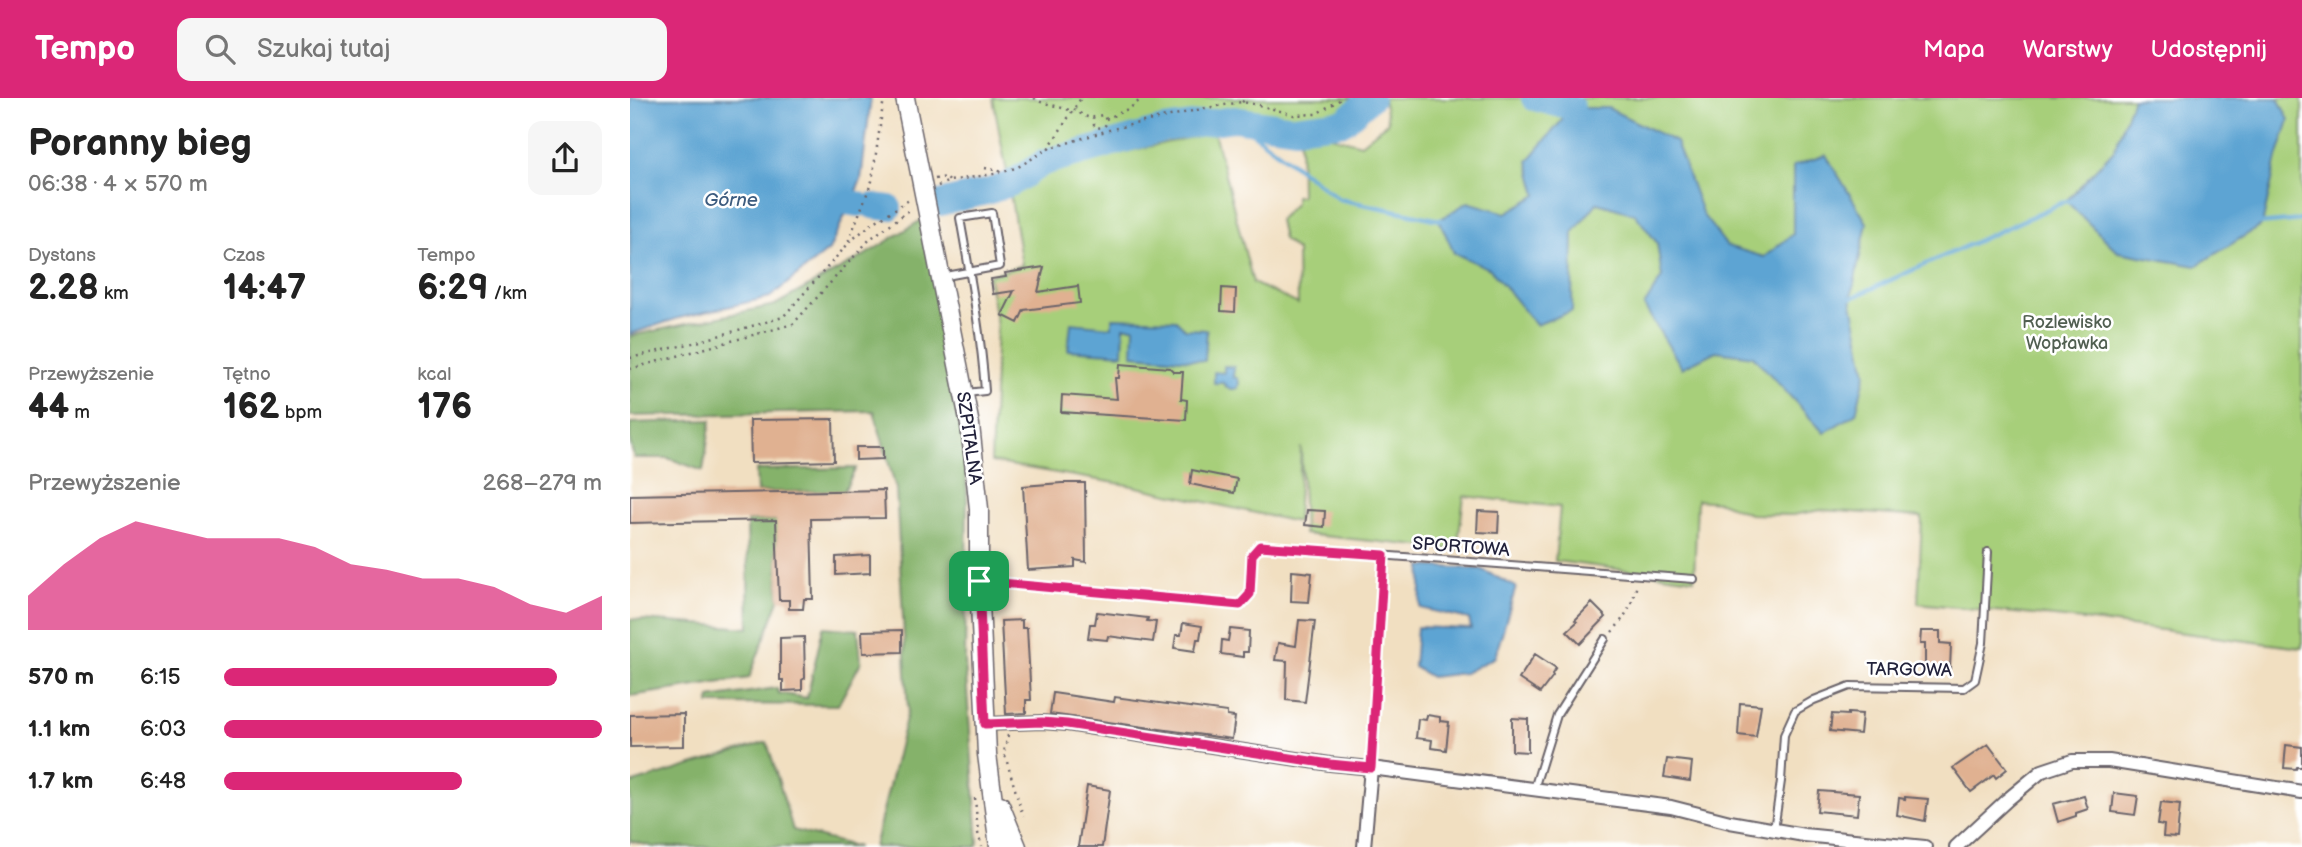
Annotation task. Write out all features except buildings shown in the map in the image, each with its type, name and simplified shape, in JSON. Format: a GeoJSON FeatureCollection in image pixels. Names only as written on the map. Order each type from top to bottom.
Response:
{"type":"FeatureCollection","features":[{"type":"Feature","properties":{"kind":"street","name":"SZPITALNA"},"geometry":{"type":"LineString","coordinates":[[905,98],[970,425],[979,509],[985,724],[999,847]]}},
{"type":"Feature","properties":{"kind":"street"},"geometry":{"type":"LineString","coordinates":[[985,724],[1067,724],[1330,764],[1671,807],[1774,830],[1925,847]]}},
{"type":"Feature","properties":{"kind":"street"},"geometry":{"type":"LineString","coordinates":[[1956,847],[2042,771],[2072,761],[2109,761],[2302,792]]}},
{"type":"Feature","properties":{"kind":"street"},"geometry":{"type":"LineString","coordinates":[[1364,847],[1371,768]]}},
{"type":"Feature","properties":{"kind":"street","name":"SZPITALNA"},"geometry":{"type":"LineString","coordinates":[[991,783],[1017,847]]}},
{"type":"Feature","properties":{"kind":"lane"},"geometry":{"type":"LineString","coordinates":[[940,277],[969,272],[1000,266],[992,213],[960,218],[969,272],[981,340],[985,391],[963,393]]}},
{"type":"Feature","properties":{"kind":"lane","name":"SPORTOWA"},"geometry":{"type":"LineString","coordinates":[[979,581],[1240,605],[1250,594],[1252,555],[1260,546],[1694,579]]}},
{"type":"Feature","properties":{"kind":"lane","name":"TARGOWA"},"geometry":{"type":"LineString","coordinates":[[1774,830],[1784,735],[1795,711],[1814,700],[1850,686],[1964,688],[1975,680],[1983,643],[1988,552]]}},
{"type":"Feature","properties":{"kind":"lane"},"geometry":{"type":"LineString","coordinates":[[1534,790],[1557,715],[1605,639]]}},
{"type":"Feature","properties":{"kind":"path"},"geometry":{"type":"LineString","coordinates":[[847,245],[872,180],[884,98]]}},
{"type":"Feature","properties":{"kind":"path"},"geometry":{"type":"LineString","coordinates":[[1034,98],[1084,116],[1093,118],[1102,115],[1106,120]]}},
{"type":"Feature","properties":{"kind":"path"},"geometry":{"type":"LineString","coordinates":[[1048,149],[1081,98]]}},
{"type":"Feature","properties":{"kind":"path"},"geometry":{"type":"LineString","coordinates":[[1093,118],[1092,122],[1096,128],[1104,127],[1106,120],[1143,98]]}},
{"type":"Feature","properties":{"kind":"path"},"geometry":{"type":"LineString","coordinates":[[1242,102],[1248,98]]}},
{"type":"Feature","properties":{"kind":"path"},"geometry":{"type":"LineString","coordinates":[[933,188],[949,181],[1003,172],[1048,149],[1112,129],[1206,108],[1242,102],[1294,115],[1316,114],[1343,98]]}},
{"type":"Feature","properties":{"kind":"path"},"geometry":{"type":"LineString","coordinates":[[985,168],[1003,172]]}},
{"type":"Feature","properties":{"kind":"path"},"geometry":{"type":"LineString","coordinates":[[932,180],[946,177],[949,181]]}},
{"type":"Feature","properties":{"kind":"path"},"geometry":{"type":"LineString","coordinates":[[630,358],[698,342],[783,317],[847,245],[873,223],[912,198]]}},
{"type":"Feature","properties":{"kind":"path"},"geometry":{"type":"LineString","coordinates":[[630,369],[793,324],[870,239],[914,207]]}},
{"type":"Feature","properties":{"kind":"path"},"geometry":{"type":"LineString","coordinates":[[1371,768],[1384,555]]}},
{"type":"Feature","properties":{"kind":"path"},"geometry":{"type":"LineString","coordinates":[[1605,639],[1621,622],[1635,598],[1637,575]]}},
{"type":"Feature","properties":{"kind":"path"},"geometry":{"type":"LineString","coordinates":[[1010,723],[1004,752],[1024,822]]}},
{"type":"Feature","properties":{"kind":"path"},"geometry":{"type":"LineString","coordinates":[[975,796],[982,847]]}},
{"type":"Feature","properties":{"kind":"green space"},"geometry":{"type":"Polygon","coordinates":[[[993,98],[1371,98],[1344,122],[1295,128],[1234,119],[1162,129],[1043,163],[1012,183],[1007,173],[993,98]]]}},
{"type":"Feature","properties":{"kind":"green space","name":"Rozlewisko Wopławka"},"geometry":{"type":"Polygon","coordinates":[[[1383,98],[2302,98],[2302,648],[2083,620],[1918,603],[1922,517],[1822,510],[1792,515],[1750,514],[1720,502],[1697,500],[1694,579],[1555,561],[1560,507],[1464,496],[1457,550],[1304,534],[1301,447],[1297,522],[1128,485],[991,462],[997,325],[988,276],[1022,265],[1010,193],[1049,169],[1214,132],[1253,283],[1298,304],[1297,251],[1283,239],[1279,220],[1295,203],[1295,196],[1301,196],[1300,128],[1361,144],[1388,122],[1383,98]]]}},
{"type":"Feature","properties":{"kind":"green space"},"geometry":{"type":"Polygon","coordinates":[[[923,219],[961,386],[967,495],[965,662],[978,843],[976,847],[874,847],[908,710],[896,489],[874,411],[630,416],[630,336],[775,305],[923,219]]]}},
{"type":"Feature","properties":{"kind":"green space"},"geometry":{"type":"Polygon","coordinates":[[[711,420],[703,471],[668,458],[634,458],[630,442],[630,423],[711,420]]]}},
{"type":"Feature","properties":{"kind":"green space"},"geometry":{"type":"Polygon","coordinates":[[[856,468],[844,491],[757,492],[756,470],[856,468]]]}},
{"type":"Feature","properties":{"kind":"green space"},"geometry":{"type":"Polygon","coordinates":[[[779,520],[779,600],[749,678],[630,696],[630,619],[749,628],[747,521],[779,520]]]}},
{"type":"Feature","properties":{"kind":"green space"},"geometry":{"type":"Polygon","coordinates":[[[823,627],[858,630],[861,662],[838,705],[709,704],[710,698],[777,688],[778,693],[807,698],[823,627]]]}},
{"type":"Feature","properties":{"kind":"green space"},"geometry":{"type":"Polygon","coordinates":[[[767,742],[793,830],[858,847],[654,847],[630,841],[630,784],[767,742]]]}},
{"type":"Feature","properties":{"kind":"water","name":"Górne"},"geometry":{"type":"Polygon","coordinates":[[[630,98],[871,98],[861,180],[829,250],[770,297],[679,318],[630,334],[630,98]]]}},
{"type":"Feature","properties":{"kind":"water"},"geometry":{"type":"Polygon","coordinates":[[[2133,98],[2278,98],[2289,120],[2277,158],[2262,225],[2196,266],[2118,252],[2066,201],[2114,150],[2133,98]]]}},
{"type":"Feature","properties":{"kind":"water"},"geometry":{"type":"Polygon","coordinates":[[[1572,108],[1608,108],[1676,142],[1703,215],[1727,246],[1764,257],[1793,234],[1793,166],[1826,155],[1867,223],[1851,298],[1866,373],[1856,413],[1824,433],[1753,356],[1716,351],[1682,368],[1644,306],[1662,277],[1657,243],[1635,214],[1597,203],[1573,233],[1572,311],[1536,325],[1490,269],[1454,253],[1439,220],[1468,202],[1506,213],[1537,195],[1528,161],[1572,108]]]}},
{"type":"Feature","properties":{"kind":"water"},"geometry":{"type":"Polygon","coordinates":[[[1113,318],[1176,320],[1185,329],[1207,330],[1205,361],[1133,355],[1134,327],[1124,327],[1123,354],[1068,350],[1071,323],[1111,327],[1113,318]]]}},
{"type":"Feature","properties":{"kind":"water"},"geometry":{"type":"Polygon","coordinates":[[[1224,366],[1234,367],[1233,377],[1239,382],[1238,388],[1214,383],[1214,372],[1224,373],[1224,366]]]}},
{"type":"Feature","properties":{"kind":"water"},"geometry":{"type":"Polygon","coordinates":[[[1422,566],[1481,569],[1516,587],[1495,657],[1465,673],[1431,677],[1414,667],[1417,627],[1471,629],[1469,619],[1420,608],[1422,566]]]}},
{"type":"Feature","properties":{"kind":"waterway"},"geometry":{"type":"LineString","coordinates":[[940,203],[1012,183],[1043,163],[1163,129],[1234,119],[1295,128],[1344,122],[1371,98]]}},
{"type":"Feature","properties":{"kind":"waterway"},"geometry":{"type":"LineString","coordinates":[[1534,98],[1572,108]]}},
{"type":"Feature","properties":{"kind":"waterway"},"geometry":{"type":"LineString","coordinates":[[1234,119],[1339,199],[1445,221]]}},
{"type":"Feature","properties":{"kind":"waterway"},"geometry":{"type":"LineString","coordinates":[[1846,297],[1851,298],[2066,201],[2072,202]]}},
{"type":"Feature","properties":{"kind":"waterway"},"geometry":{"type":"LineString","coordinates":[[851,203],[858,204]]}},
{"type":"Feature","properties":{"kind":"waterway"},"geometry":{"type":"LineString","coordinates":[[873,206],[889,208]]}},
{"type":"Feature","properties":{"kind":"waterway"},"geometry":{"type":"LineString","coordinates":[[2258,224],[2302,220]]}},
{"type":"Feature","properties":{"kind":"route"},"geometry":{"type":"LineString","coordinates":[[1260,546],[1384,555],[1371,768],[1067,724],[985,724],[979,581],[1240,605],[1250,594],[1252,555],[1260,546]]}}]}
